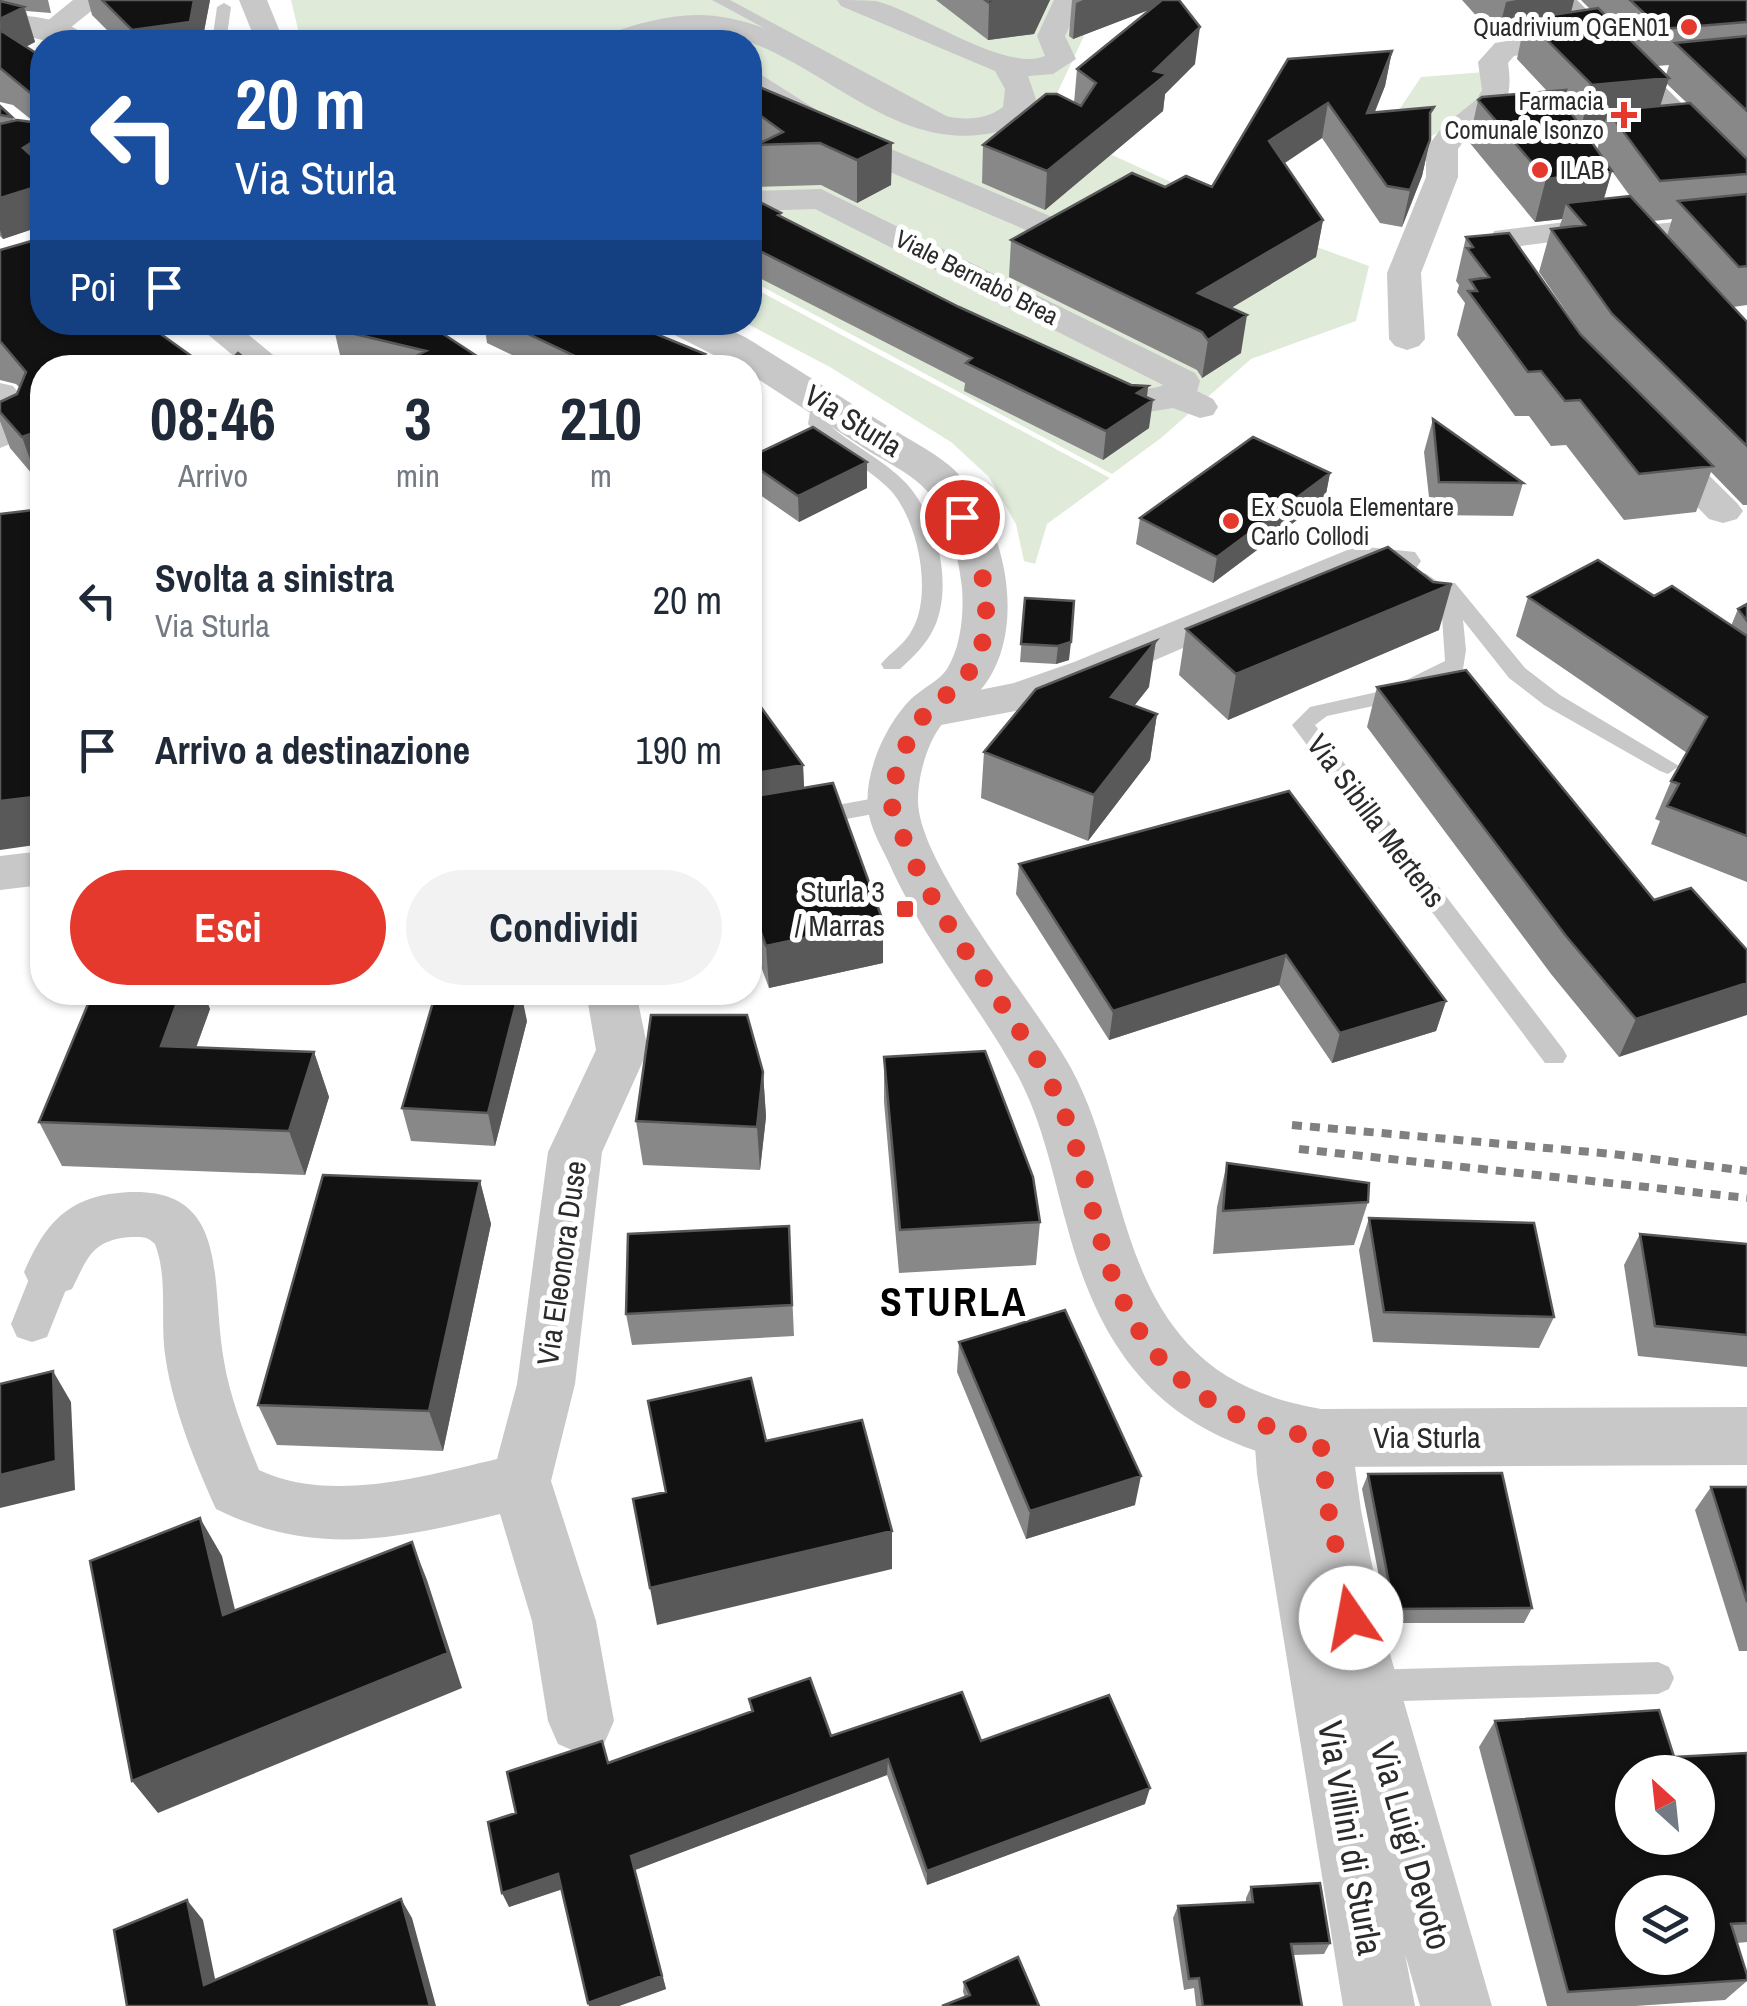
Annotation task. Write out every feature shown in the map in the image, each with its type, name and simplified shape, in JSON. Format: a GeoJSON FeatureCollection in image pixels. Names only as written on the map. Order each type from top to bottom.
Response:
{"type":"FeatureCollection","features":[{"type":"Feature","properties":{"kind":"main road"},"geometry":{"type":"LineString","coordinates":[[1560,0],[1594,36],[1649,74],[1688,129],[1744,182]]}},
{"type":"Feature","properties":{"kind":"street"},"geometry":{"type":"LineString","coordinates":[[67,30],[91,0]]}},
{"type":"Feature","properties":{"kind":"street"},"geometry":{"type":"LineString","coordinates":[[253,0],[265,30]]}},
{"type":"Feature","properties":{"kind":"street"},"geometry":{"type":"LineString","coordinates":[[851,0],[1005,65],[1043,68],[1061,59],[1051,36],[1068,0]]}},
{"type":"Feature","properties":{"kind":"street"},"geometry":{"type":"LineString","coordinates":[[0,21],[37,30]]}},
{"type":"Feature","properties":{"kind":"street"},"geometry":{"type":"LineString","coordinates":[[651,30],[683,23],[741,30]]}},
{"type":"Feature","properties":{"kind":"street"},"geometry":{"type":"LineString","coordinates":[[1406,339],[1404,273],[1442,177],[1442,149],[1453,134],[1490,104],[1497,90],[1493,62],[1505,49],[1594,36]]}},
{"type":"Feature","properties":{"kind":"street"},"geometry":{"type":"LineString","coordinates":[[762,38],[911,116],[957,126],[1001,122],[1015,113],[1022,101],[1018,80],[1005,65]]}},
{"type":"Feature","properties":{"kind":"street"},"geometry":{"type":"LineString","coordinates":[[762,88],[842,140],[1045,226]]}},
{"type":"Feature","properties":{"kind":"street"},"geometry":{"type":"LineString","coordinates":[[1644,133],[1688,129]]}},
{"type":"Feature","properties":{"kind":"street","name":"Viale Bernabò Brea"},"geometry":{"type":"LineString","coordinates":[[762,203],[821,199],[1182,381],[1189,402],[1142,402],[1057,364]]}},
{"type":"Feature","properties":{"kind":"street","name":"Viale Bernabò Brea"},"geometry":{"type":"LineString","coordinates":[[762,211],[801,233]]}},
{"type":"Feature","properties":{"kind":"street"},"geometry":{"type":"LineString","coordinates":[[1553,325],[1502,251],[1506,238],[1624,218],[1747,222]]}},
{"type":"Feature","properties":{"kind":"street"},"geometry":{"type":"LineString","coordinates":[[1624,218],[1660,261]]}},
{"type":"Feature","properties":{"kind":"street"},"geometry":{"type":"LineString","coordinates":[[227,335],[254,355]]}},
{"type":"Feature","properties":{"kind":"street"},"geometry":{"type":"LineString","coordinates":[[666,335],[690,355]]}},
{"type":"Feature","properties":{"kind":"street","name":"Via Sturla"},"geometry":{"type":"LineString","coordinates":[[679,335],[731,344],[749,355]]}},
{"type":"Feature","properties":{"kind":"street","name":"Via Sturla"},"geometry":{"type":"LineString","coordinates":[[762,363],[935,475],[952,497],[982,561],[986,602],[980,644],[968,675],[925,714],[906,746],[892,803],[914,862],[954,937],[1049,1080],[1080,1164],[1109,1275],[1133,1322],[1165,1364],[1198,1393],[1238,1417],[1302,1436],[1747,1436]]}},
{"type":"Feature","properties":{"kind":"street"},"geometry":{"type":"LineString","coordinates":[[0,394],[20,418],[17,428],[0,436]]}},
{"type":"Feature","properties":{"kind":"street"},"geometry":{"type":"LineString","coordinates":[[1639,426],[1723,511]]}},
{"type":"Feature","properties":{"kind":"street"},"geometry":{"type":"LineString","coordinates":[[925,714],[1022,696],[1089,672],[1357,558],[1401,561]]}},
{"type":"Feature","properties":{"kind":"street"},"geometry":{"type":"LineString","coordinates":[[0,873],[30,869]]}},
{"type":"Feature","properties":{"kind":"street","name":"Via Eleonora Duse"},"geometry":{"type":"LineString","coordinates":[[521,1481],[546,1384],[575,1152],[622,1050],[613,1005]]}},
{"type":"Feature","properties":{"kind":"street"},"geometry":{"type":"LineString","coordinates":[[42,1298],[65,1240],[102,1218],[153,1214],[174,1226],[186,1252],[194,1361],[216,1440],[237,1489],[273,1505],[339,1512],[436,1501],[521,1481],[564,1621],[581,1721]]}},
{"type":"Feature","properties":{"kind":"street","name":"Via Luigi Devoto"},"geometry":{"type":"LineString","coordinates":[[1302,1436],[1329,1514],[1366,1686],[1456,2006]]}},
{"type":"Feature","properties":{"kind":"street","name":"Via Villini di Sturla"},"geometry":{"type":"LineString","coordinates":[[1302,1436],[1286,1474],[1379,2006]]}},
{"type":"Feature","properties":{"kind":"lane"},"geometry":{"type":"LineString","coordinates":[[719,0],[957,126]]}},
{"type":"Feature","properties":{"kind":"lane"},"geometry":{"type":"LineString","coordinates":[[221,30],[224,6]]}},
{"type":"Feature","properties":{"kind":"lane"},"geometry":{"type":"LineString","coordinates":[[821,400],[817,424],[840,446],[896,484],[912,503],[928,555],[928,618],[912,647],[892,664]]}},
{"type":"Feature","properties":{"kind":"lane"},"geometry":{"type":"LineString","coordinates":[[1401,561],[1434,572],[1470,610],[1517,672],[1540,690],[1668,766]]}},
{"type":"Feature","properties":{"kind":"lane","name":"Via Sibilla Mertens"},"geometry":{"type":"LineString","coordinates":[[1401,561],[1447,604],[1458,626],[1455,664],[1403,693],[1327,708],[1306,718],[1303,725],[1554,1056]]}},
{"type":"Feature","properties":{"kind":"lane"},"geometry":{"type":"LineString","coordinates":[[762,827],[892,803]]}},
{"type":"Feature","properties":{"kind":"lane"},"geometry":{"type":"LineString","coordinates":[[1366,1686],[1658,1678]]}},
{"type":"Feature","properties":{"kind":"green space"},"geometry":{"type":"Polygon","coordinates":[[[291,0],[1101,0],[1043,123],[1292,238],[1369,266],[1356,321],[1251,359],[1161,438],[1112,474],[762,286],[762,30],[298,30],[291,0]]]}},
{"type":"Feature","properties":{"kind":"green space"},"geometry":{"type":"Polygon","coordinates":[[[1485,72],[1480,98],[1451,127],[1423,140],[1383,134],[1421,77],[1485,72]]]}},
{"type":"Feature","properties":{"kind":"green space"},"geometry":{"type":"Polygon","coordinates":[[[762,292],[1110,478],[1047,524],[1035,564],[1024,561],[1016,524],[989,477],[951,442],[830,367],[762,331],[762,292]]]}},
{"type":"Feature","properties":{"kind":"building"},"geometry":{"type":"Polygon","coordinates":[[[102,0],[194,0],[190,22],[132,30],[102,0]]]}},
{"type":"Feature","properties":{"kind":"building"},"geometry":{"type":"Polygon","coordinates":[[[1162,0],[1179,0],[1200,27],[1154,71],[1167,74],[1047,171],[983,145],[1046,94],[1057,94],[1081,106],[1096,83],[1077,69],[1162,0]]]}},
{"type":"Feature","properties":{"kind":"building"},"geometry":{"type":"Polygon","coordinates":[[[1630,0],[1747,0],[1747,22],[1661,29],[1630,0]]]}},
{"type":"Feature","properties":{"kind":"building"},"geometry":{"type":"Polygon","coordinates":[[[0,1],[24,7],[0,19],[0,1]]]}},
{"type":"Feature","properties":{"kind":"building"},"geometry":{"type":"Polygon","coordinates":[[[1598,8],[1669,78],[1592,85],[1526,19],[1598,8]]]}},
{"type":"Feature","properties":{"kind":"building"},"geometry":{"type":"Polygon","coordinates":[[[0,30],[30,49],[30,93],[0,68],[0,30]]]}},
{"type":"Feature","properties":{"kind":"building"},"geometry":{"type":"Polygon","coordinates":[[[1747,36],[1747,111],[1675,43],[1747,36]]]}},
{"type":"Feature","properties":{"kind":"building"},"geometry":{"type":"Polygon","coordinates":[[[1392,51],[1367,113],[1434,107],[1430,113],[1430,140],[1410,190],[1387,186],[1328,103],[1269,141],[1323,220],[1198,293],[1247,315],[1208,340],[1202,332],[1011,240],[1132,173],[1165,187],[1186,176],[1212,187],[1288,59],[1392,51]]]}},
{"type":"Feature","properties":{"kind":"building"},"geometry":{"type":"Polygon","coordinates":[[[762,88],[892,143],[857,160],[820,143],[762,145],[783,132],[762,117],[762,88]]]}},
{"type":"Feature","properties":{"kind":"building"},"geometry":{"type":"Polygon","coordinates":[[[1566,90],[1562,100],[1612,171],[1546,179],[1478,100],[1566,90]]]}},
{"type":"Feature","properties":{"kind":"building"},"geometry":{"type":"Polygon","coordinates":[[[1690,103],[1747,159],[1747,174],[1660,181],[1608,111],[1690,103]]]}},
{"type":"Feature","properties":{"kind":"building"},"geometry":{"type":"Polygon","coordinates":[[[30,122],[30,144],[23,148],[30,154],[30,189],[0,198],[0,124],[30,122]]]}},
{"type":"Feature","properties":{"kind":"building"},"geometry":{"type":"Polygon","coordinates":[[[1747,194],[1747,266],[1739,267],[1678,201],[1747,194]]]}},
{"type":"Feature","properties":{"kind":"building"},"geometry":{"type":"Polygon","coordinates":[[[1630,196],[1747,322],[1747,446],[1612,314],[1551,229],[1585,225],[1566,203],[1630,196]]]}},
{"type":"Feature","properties":{"kind":"building"},"geometry":{"type":"Polygon","coordinates":[[[762,203],[959,307],[1131,385],[1148,386],[1137,393],[1153,400],[1106,431],[966,363],[972,358],[762,252],[762,203]]]}},
{"type":"Feature","properties":{"kind":"building"},"geometry":{"type":"Polygon","coordinates":[[[1509,233],[1581,335],[1713,466],[1639,474],[1580,400],[1565,401],[1541,371],[1528,372],[1468,291],[1477,291],[1470,280],[1489,277],[1467,248],[1473,247],[1466,237],[1509,233]]]}},
{"type":"Feature","properties":{"kind":"building"},"geometry":{"type":"Polygon","coordinates":[[[30,241],[30,335],[162,335],[190,355],[30,355],[30,434],[22,437],[0,412],[0,402],[17,394],[26,372],[0,341],[0,250],[30,241]]]}},
{"type":"Feature","properties":{"kind":"building"},"geometry":{"type":"Polygon","coordinates":[[[359,335],[445,335],[475,355],[418,355],[426,351],[359,335]]]}},
{"type":"Feature","properties":{"kind":"building"},"geometry":{"type":"Polygon","coordinates":[[[530,335],[658,335],[705,354],[703,355],[573,355],[530,335]]]}},
{"type":"Feature","properties":{"kind":"building"},"geometry":{"type":"Polygon","coordinates":[[[1433,419],[1523,483],[1439,482],[1433,419]]]}},
{"type":"Feature","properties":{"kind":"building"},"geometry":{"type":"Polygon","coordinates":[[[813,427],[867,462],[798,496],[762,471],[762,451],[813,427]]]}},
{"type":"Feature","properties":{"kind":"building"},"geometry":{"type":"Polygon","coordinates":[[[1253,437],[1330,473],[1217,557],[1140,518],[1253,437]]]}},
{"type":"Feature","properties":{"kind":"building"},"geometry":{"type":"Polygon","coordinates":[[[30,510],[30,797],[0,801],[0,514],[30,510]]]}},
{"type":"Feature","properties":{"kind":"building"},"geometry":{"type":"Polygon","coordinates":[[[1388,547],[1433,582],[1452,584],[1236,674],[1186,629],[1388,547]]]}},
{"type":"Feature","properties":{"kind":"building"},"geometry":{"type":"Polygon","coordinates":[[[1598,560],[1654,596],[1672,586],[1747,636],[1747,836],[1667,806],[1679,784],[1671,781],[1707,717],[1528,597],[1598,560]]]}},
{"type":"Feature","properties":{"kind":"building"},"geometry":{"type":"Polygon","coordinates":[[[1025,598],[1074,601],[1071,642],[1058,646],[1021,644],[1025,598]]]}},
{"type":"Feature","properties":{"kind":"building"},"geometry":{"type":"Polygon","coordinates":[[[1747,604],[1747,621],[1738,609],[1747,604]]]}},
{"type":"Feature","properties":{"kind":"building"},"geometry":{"type":"Polygon","coordinates":[[[1156,641],[1111,697],[1157,714],[1094,795],[984,752],[1036,689],[1156,641]]]}},
{"type":"Feature","properties":{"kind":"building"},"geometry":{"type":"Polygon","coordinates":[[[1466,670],[1654,900],[1691,888],[1747,950],[1747,983],[1636,1019],[1566,936],[1377,687],[1466,670]]]}},
{"type":"Feature","properties":{"kind":"building"},"geometry":{"type":"Polygon","coordinates":[[[762,709],[803,765],[762,772],[762,709]]]}},
{"type":"Feature","properties":{"kind":"building"},"geometry":{"type":"Polygon","coordinates":[[[833,783],[883,921],[766,946],[762,935],[762,795],[833,783]]]}},
{"type":"Feature","properties":{"kind":"building"},"geometry":{"type":"Polygon","coordinates":[[[1289,791],[1446,1001],[1340,1033],[1286,955],[1113,1011],[1019,864],[1289,791]]]}},
{"type":"Feature","properties":{"kind":"building"},"geometry":{"type":"Polygon","coordinates":[[[88,1005],[176,1005],[161,1046],[314,1052],[289,1131],[39,1122],[88,1005]]]}},
{"type":"Feature","properties":{"kind":"building"},"geometry":{"type":"Polygon","coordinates":[[[432,1005],[516,1005],[488,1113],[402,1108],[432,1005]]]}},
{"type":"Feature","properties":{"kind":"building"},"geometry":{"type":"Polygon","coordinates":[[[651,1015],[747,1015],[763,1072],[757,1127],[636,1121],[651,1015]]]}},
{"type":"Feature","properties":{"kind":"building"},"geometry":{"type":"Polygon","coordinates":[[[985,1051],[1033,1177],[1040,1222],[900,1230],[884,1057],[985,1051]]]}},
{"type":"Feature","properties":{"kind":"building"},"geometry":{"type":"Polygon","coordinates":[[[1227,1163],[1369,1183],[1368,1202],[1223,1211],[1227,1163]]]}},
{"type":"Feature","properties":{"kind":"building"},"geometry":{"type":"Polygon","coordinates":[[[323,1175],[480,1181],[429,1411],[258,1405],[323,1175]]]}},
{"type":"Feature","properties":{"kind":"building"},"geometry":{"type":"Polygon","coordinates":[[[1369,1218],[1534,1223],[1554,1317],[1384,1312],[1369,1218]]]}},
{"type":"Feature","properties":{"kind":"building"},"geometry":{"type":"Polygon","coordinates":[[[789,1226],[792,1305],[626,1314],[628,1234],[789,1226]]]}},
{"type":"Feature","properties":{"kind":"building"},"geometry":{"type":"Polygon","coordinates":[[[1640,1234],[1747,1244],[1747,1335],[1655,1326],[1640,1234]]]}},
{"type":"Feature","properties":{"kind":"building"},"geometry":{"type":"Polygon","coordinates":[[[1065,1310],[1141,1476],[1030,1511],[959,1342],[1065,1310]]]}},
{"type":"Feature","properties":{"kind":"building"},"geometry":{"type":"Polygon","coordinates":[[[53,1371],[56,1461],[0,1475],[0,1384],[53,1371]]]}},
{"type":"Feature","properties":{"kind":"building"},"geometry":{"type":"Polygon","coordinates":[[[751,1378],[766,1441],[862,1420],[892,1531],[650,1588],[633,1499],[666,1492],[648,1401],[751,1378]]]}},
{"type":"Feature","properties":{"kind":"building"},"geometry":{"type":"Polygon","coordinates":[[[1502,1473],[1532,1608],[1394,1609],[1368,1474],[1502,1473]]]}},
{"type":"Feature","properties":{"kind":"building"},"geometry":{"type":"Polygon","coordinates":[[[1711,1487],[1747,1487],[1747,1602],[1711,1487]]]}},
{"type":"Feature","properties":{"kind":"building"},"geometry":{"type":"Polygon","coordinates":[[[200,1518],[223,1615],[412,1542],[448,1653],[132,1781],[90,1561],[200,1518]]]}},
{"type":"Feature","properties":{"kind":"building"},"geometry":{"type":"Polygon","coordinates":[[[810,1678],[831,1736],[962,1692],[981,1741],[1109,1695],[1150,1788],[927,1871],[888,1759],[631,1856],[662,1976],[588,2003],[558,1874],[502,1893],[488,1822],[516,1813],[507,1772],[602,1741],[608,1763],[753,1711],[749,1699],[810,1678]]]}},
{"type":"Feature","properties":{"kind":"building"},"geometry":{"type":"Polygon","coordinates":[[[1659,1710],[1673,1755],[1615,1755],[1615,1855],[1715,1855],[1715,1755],[1710,1755],[1747,1753],[1747,1923],[1731,1924],[1747,1980],[1568,1992],[1495,1721],[1659,1710]]]}},
{"type":"Feature","properties":{"kind":"building"},"geometry":{"type":"Polygon","coordinates":[[[1320,1883],[1330,1943],[1291,1944],[1302,2006],[1203,2006],[1199,1978],[1189,1979],[1178,1906],[1253,1902],[1251,1887],[1320,1883]]]}},
{"type":"Feature","properties":{"kind":"building"},"geometry":{"type":"Polygon","coordinates":[[[401,1899],[430,2006],[127,2006],[114,1930],[187,1900],[204,1985],[401,1899]]]}},
{"type":"Feature","properties":{"kind":"building"},"geometry":{"type":"Polygon","coordinates":[[[1018,1957],[1039,2006],[942,2006],[970,1995],[964,1982],[1018,1957]]]}},
{"type":"Feature","properties":{"kind":"railway"},"geometry":{"type":"LineString","coordinates":[[1292,1125],[1613,1154],[1747,1171]]}},
{"type":"Feature","properties":{"kind":"railway"},"geometry":{"type":"LineString","coordinates":[[1299,1149],[1747,1198]]}},
{"type":"Feature","properties":{"kind":"place","name":"Quadrivium QGEN01"},"geometry":{"type":"Point","coordinates":[1689,27]}},
{"type":"Feature","properties":{"kind":"place","name":"Farmacia Comunale Isonzo"},"geometry":{"type":"Point","coordinates":[1624,115]}},
{"type":"Feature","properties":{"kind":"place","name":"ILAB"},"geometry":{"type":"Point","coordinates":[1540,170]}},
{"type":"Feature","properties":{"kind":"place","name":"Ex Scuola Elementare Carlo Collodi"},"geometry":{"type":"Point","coordinates":[1231,521]}},
{"type":"Feature","properties":{"kind":"place","name":"Sturla 3 / Marras"},"geometry":{"type":"Point","coordinates":[905,909]}},
{"type":"Feature","properties":{"kind":"district","name":"STURLA"},"geometry":{"type":"Point","coordinates":[954,1302]}},
{"type":"Feature","properties":{"kind":"route"},"geometry":{"type":"LineString","coordinates":[[962,517],[982,561],[986,602],[980,644],[968,675],[925,714],[906,746],[892,803],[896,819],[954,937],[1049,1080],[1080,1164],[1109,1275],[1133,1322],[1165,1364],[1198,1393],[1238,1417],[1284,1433],[1320,1438],[1329,1514],[1351,1618]]}}]}
